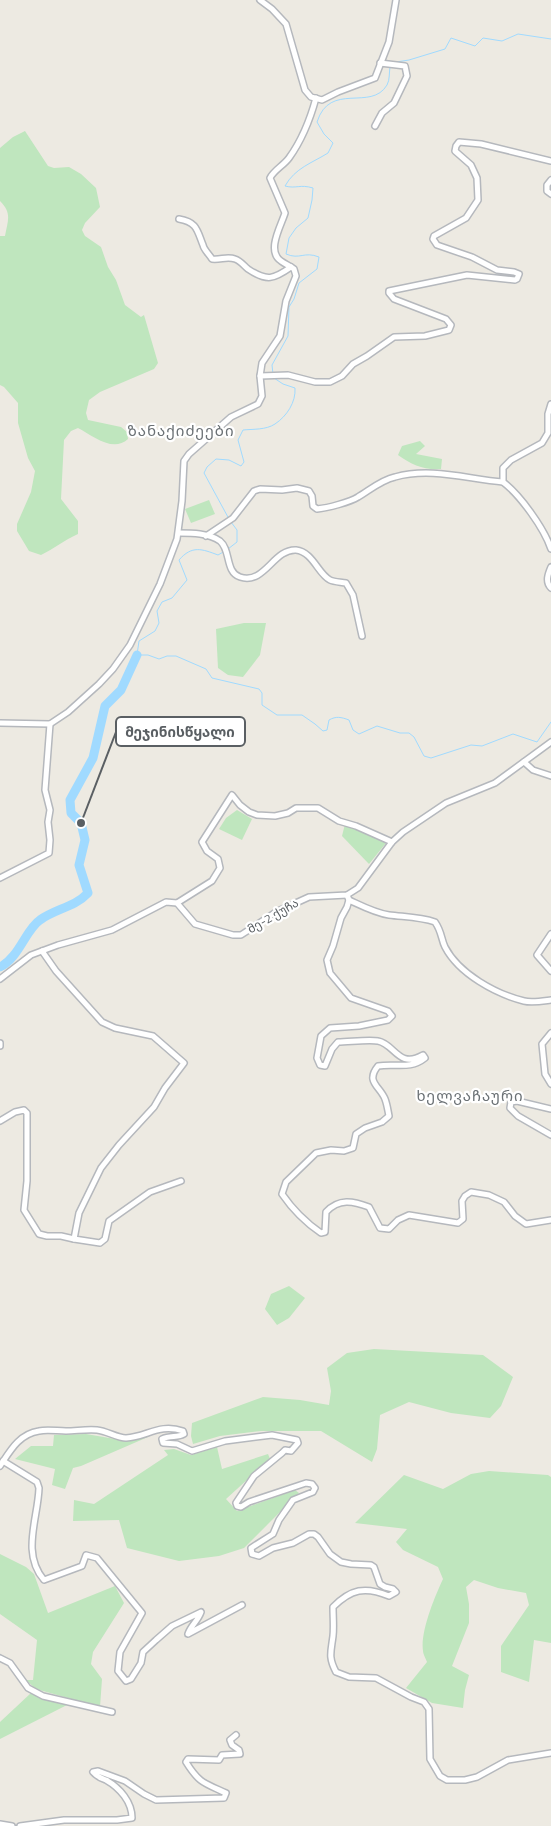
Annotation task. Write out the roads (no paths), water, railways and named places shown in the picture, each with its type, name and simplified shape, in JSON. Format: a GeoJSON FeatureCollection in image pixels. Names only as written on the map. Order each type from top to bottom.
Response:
{"type":"FeatureCollection","features":[{"type":"Feature","properties":{"kind":"street"},"geometry":{"type":"LineString","coordinates":[[260,0],[272,9],[286,24],[305,90],[311,97],[322,100],[375,78],[389,42],[396,0]]}},
{"type":"Feature","properties":{"kind":"street"},"geometry":{"type":"LineString","coordinates":[[375,126],[382,113],[394,103],[407,76],[405,66],[380,64]]}},
{"type":"Feature","properties":{"kind":"street"},"geometry":{"type":"LineString","coordinates":[[0,723],[50,724],[68,712],[113,670],[130,645],[160,584],[179,533],[184,461],[189,454],[231,418],[258,404],[262,396],[260,376],[262,363],[280,336],[286,301],[296,276],[294,269],[280,260],[274,252],[274,245],[285,213],[270,178],[272,173],[287,160],[299,143],[309,121],[316,98]]}},
{"type":"Feature","properties":{"kind":"street"},"geometry":{"type":"LineString","coordinates":[[260,376],[288,375],[315,382],[330,382],[342,376],[353,364],[368,356],[394,337],[425,336],[440,333],[450,328],[451,325],[446,319],[394,298],[389,291],[467,275],[506,280],[517,279],[519,274],[497,270],[472,257],[437,245],[432,239],[434,236],[466,218],[478,200],[477,178],[471,165],[455,151],[456,146],[459,142],[481,144],[551,161]]}},
{"type":"Feature","properties":{"kind":"street"},"geometry":{"type":"LineString","coordinates":[[551,180],[547,185],[548,191],[551,194]]}},
{"type":"Feature","properties":{"kind":"street"},"geometry":{"type":"LineString","coordinates":[[179,219],[190,221],[196,228],[200,233],[203,247],[212,259],[218,260],[227,257],[238,260],[249,270],[268,278],[276,278],[291,267]]}},
{"type":"Feature","properties":{"kind":"street"},"geometry":{"type":"LineString","coordinates":[[503,482],[503,468],[511,460],[542,443],[548,433],[548,414],[551,404]]}},
{"type":"Feature","properties":{"kind":"street"},"geometry":{"type":"LineString","coordinates":[[206,536],[232,518],[254,491],[260,489],[282,490],[297,488],[309,491],[312,496],[313,506],[317,509],[356,499],[374,486],[394,477],[434,472],[503,482],[512,489],[546,534],[551,549]]}},
{"type":"Feature","properties":{"kind":"street"},"geometry":{"type":"LineString","coordinates":[[179,533],[206,536],[220,541],[232,570],[242,578],[254,577],[269,567],[285,552],[297,550],[309,556],[330,580],[346,582],[353,595],[362,636]]}},
{"type":"Feature","properties":{"kind":"street"},"geometry":{"type":"LineString","coordinates":[[551,567],[547,578],[551,588]]}},
{"type":"Feature","properties":{"kind":"street"},"geometry":{"type":"LineString","coordinates":[[0,878],[48,853],[50,810],[45,790],[50,724]]}},
{"type":"Feature","properties":{"kind":"street"},"geometry":{"type":"LineString","coordinates":[[551,742],[495,783],[464,794],[424,816],[392,842],[358,888],[348,897],[347,907],[341,918],[327,960],[330,973],[351,998],[388,1012],[392,1016],[388,1020],[359,1026],[330,1028],[321,1036],[317,1058],[320,1065],[325,1066],[332,1049],[338,1042],[381,1041],[395,1054],[408,1059],[418,1058],[423,1055],[425,1058],[418,1064],[410,1066],[388,1064],[378,1066],[373,1072],[373,1080],[385,1099],[389,1116],[382,1122],[365,1128],[356,1134],[353,1148],[344,1151],[316,1152],[286,1182],[282,1194],[303,1220],[321,1233],[325,1232],[326,1212],[333,1204],[342,1202],[370,1207],[380,1228],[389,1229],[398,1220],[409,1215],[458,1223],[463,1219],[462,1200],[471,1192],[489,1195],[504,1202],[515,1216],[526,1224],[551,1220]]}},
{"type":"Feature","properties":{"kind":"street"},"geometry":{"type":"LineString","coordinates":[[524,762],[533,770],[551,776]]}},
{"type":"Feature","properties":{"kind":"street"},"geometry":{"type":"LineString","coordinates":[[0,979],[21,962],[42,951],[112,930],[166,902],[178,903],[212,881],[220,868],[218,859],[207,850],[202,842],[232,795],[240,805],[257,815],[275,816],[288,813],[296,808],[318,808],[339,821],[371,832],[392,842]]}},
{"type":"Feature","properties":{"kind":"street","name":"მე-2 ქუჩა"},"geometry":{"type":"LineString","coordinates":[[178,903],[195,924],[233,935],[241,935],[276,912],[309,896],[348,897]]}},
{"type":"Feature","properties":{"kind":"street"},"geometry":{"type":"LineString","coordinates":[[348,897],[364,908],[389,915],[423,918],[435,922],[442,935],[444,947],[466,974],[495,990],[525,1001],[551,1000]]}},
{"type":"Feature","properties":{"kind":"street"},"geometry":{"type":"LineString","coordinates":[[551,934],[537,955],[551,971]]}},
{"type":"Feature","properties":{"kind":"street"},"geometry":{"type":"LineString","coordinates":[[42,951],[56,971],[102,1022],[115,1028],[153,1036],[184,1063],[165,1088],[154,1107],[101,1168],[79,1213],[74,1240]]}},
{"type":"Feature","properties":{"kind":"street"},"geometry":{"type":"LineString","coordinates":[[551,1034],[542,1044],[545,1074],[551,1084]]}},
{"type":"Feature","properties":{"kind":"street"},"geometry":{"type":"LineString","coordinates":[[551,1109],[517,1101],[511,1102],[510,1108],[518,1116],[551,1135]]}},
{"type":"Feature","properties":{"kind":"street"},"geometry":{"type":"LineString","coordinates":[[0,1121],[15,1112],[24,1110],[27,1113],[27,1181],[24,1210],[39,1234],[100,1243],[105,1238],[109,1221],[150,1192],[181,1181]]}},
{"type":"Feature","properties":{"kind":"street"},"geometry":{"type":"LineString","coordinates":[[242,1605],[188,1634],[190,1628],[199,1620],[201,1612],[172,1626],[143,1652],[141,1663],[131,1679],[126,1681],[118,1671],[120,1652],[142,1613],[97,1558],[86,1555],[82,1566],[44,1580],[37,1572],[32,1556],[31,1541],[39,1488],[37,1482],[2,1464],[7,1454],[24,1436],[38,1431],[98,1430],[127,1438],[139,1436],[151,1430],[176,1428],[183,1431],[184,1434],[180,1437],[162,1439],[163,1443],[177,1444],[192,1451],[225,1441],[272,1435],[296,1440],[297,1446],[292,1450],[282,1452],[254,1476],[236,1503],[237,1506],[241,1507],[306,1483],[312,1484],[315,1488],[313,1492],[293,1500],[279,1520],[273,1534],[251,1548],[252,1554],[259,1556],[273,1548],[293,1543],[309,1534],[314,1534],[330,1554],[341,1562],[371,1565],[374,1567],[380,1584],[396,1592],[389,1596],[380,1592],[363,1589],[348,1594],[333,1608],[333,1635],[329,1654],[336,1672],[349,1677],[376,1678],[424,1702],[429,1709],[430,1759],[440,1776],[447,1780],[465,1780],[477,1777],[508,1760],[551,1753]]}},
{"type":"Feature","properties":{"kind":"street"},"geometry":{"type":"LineString","coordinates":[[0,1658],[10,1664],[28,1688],[38,1693],[112,1712]]}},
{"type":"Feature","properties":{"kind":"street"},"geometry":{"type":"LineString","coordinates":[[20,1826],[64,1820],[118,1820],[132,1818],[132,1809],[120,1790],[93,1772],[98,1771],[125,1781],[156,1800],[224,1798],[226,1793],[206,1785],[197,1778],[186,1762],[188,1759],[219,1760],[222,1755],[240,1754],[239,1750],[232,1745],[230,1740],[236,1735]]}},
{"type":"Feature","properties":{"kind":"street"},"geometry":{"type":"LineString","coordinates":[[0,1824],[12,1826]]}},
{"type":"Feature","properties":{"kind":"waterway"},"geometry":{"type":"LineString","coordinates":[[390,63],[409,60],[445,49],[451,38],[475,46],[483,38],[502,41],[518,34],[551,39]]}},
{"type":"Feature","properties":{"kind":"waterway"},"geometry":{"type":"LineString","coordinates":[[273,374],[272,365],[288,336],[289,307],[294,299],[299,283],[317,269],[319,257],[314,255],[291,256],[286,254],[289,238],[296,228],[308,218],[313,188],[285,186],[299,170],[328,153],[333,143],[324,134],[317,122],[323,110],[331,103],[341,99],[361,98],[380,93],[388,83],[390,67]]}},
{"type":"Feature","properties":{"kind":"waterway"},"geometry":{"type":"LineString","coordinates":[[229,519],[204,473],[207,467],[216,459],[229,460],[241,466],[244,462],[238,440],[243,430],[271,426],[287,413],[294,398],[295,388],[283,384],[274,378]]}},
{"type":"Feature","properties":{"kind":"waterway"},"geometry":{"type":"LineString","coordinates":[[228,549],[237,542],[237,530],[231,522]]}},
{"type":"Feature","properties":{"kind":"waterway"},"geometry":{"type":"LineString","coordinates":[[225,551],[218,555],[207,551],[193,550],[179,560],[187,580],[172,598],[162,602],[157,611],[159,623],[155,631],[139,641],[137,655],[148,655],[159,659],[167,656],[176,656],[206,669],[212,678],[259,689],[262,693],[262,705],[277,715],[302,715],[323,731],[327,730],[329,720],[339,717],[349,720],[353,730],[359,734],[377,726],[400,733],[409,733],[414,737],[424,756],[431,758],[471,745],[482,746],[513,734],[537,742],[551,722]]}},
{"type":"Feature","properties":{"kind":"waterway"},"geometry":{"type":"LineString","coordinates":[[0,967],[7,963],[17,951],[35,924],[52,913],[77,902],[88,893],[79,865],[85,840],[81,823],[71,813],[70,800],[93,758],[105,706],[121,690],[137,655]]}},
{"type":"Feature","properties":{"kind":"place","name":"მეჯინისწყალი"},"geometry":{"type":"Point","coordinates":[81,823]}},
{"type":"Feature","properties":{"kind":"district","name":"ზანაქიძეები"},"geometry":{"type":"Point","coordinates":[181,431]}},
{"type":"Feature","properties":{"kind":"district","name":"ხელვაჩაური"},"geometry":{"type":"Point","coordinates":[470,1096]}}]}
